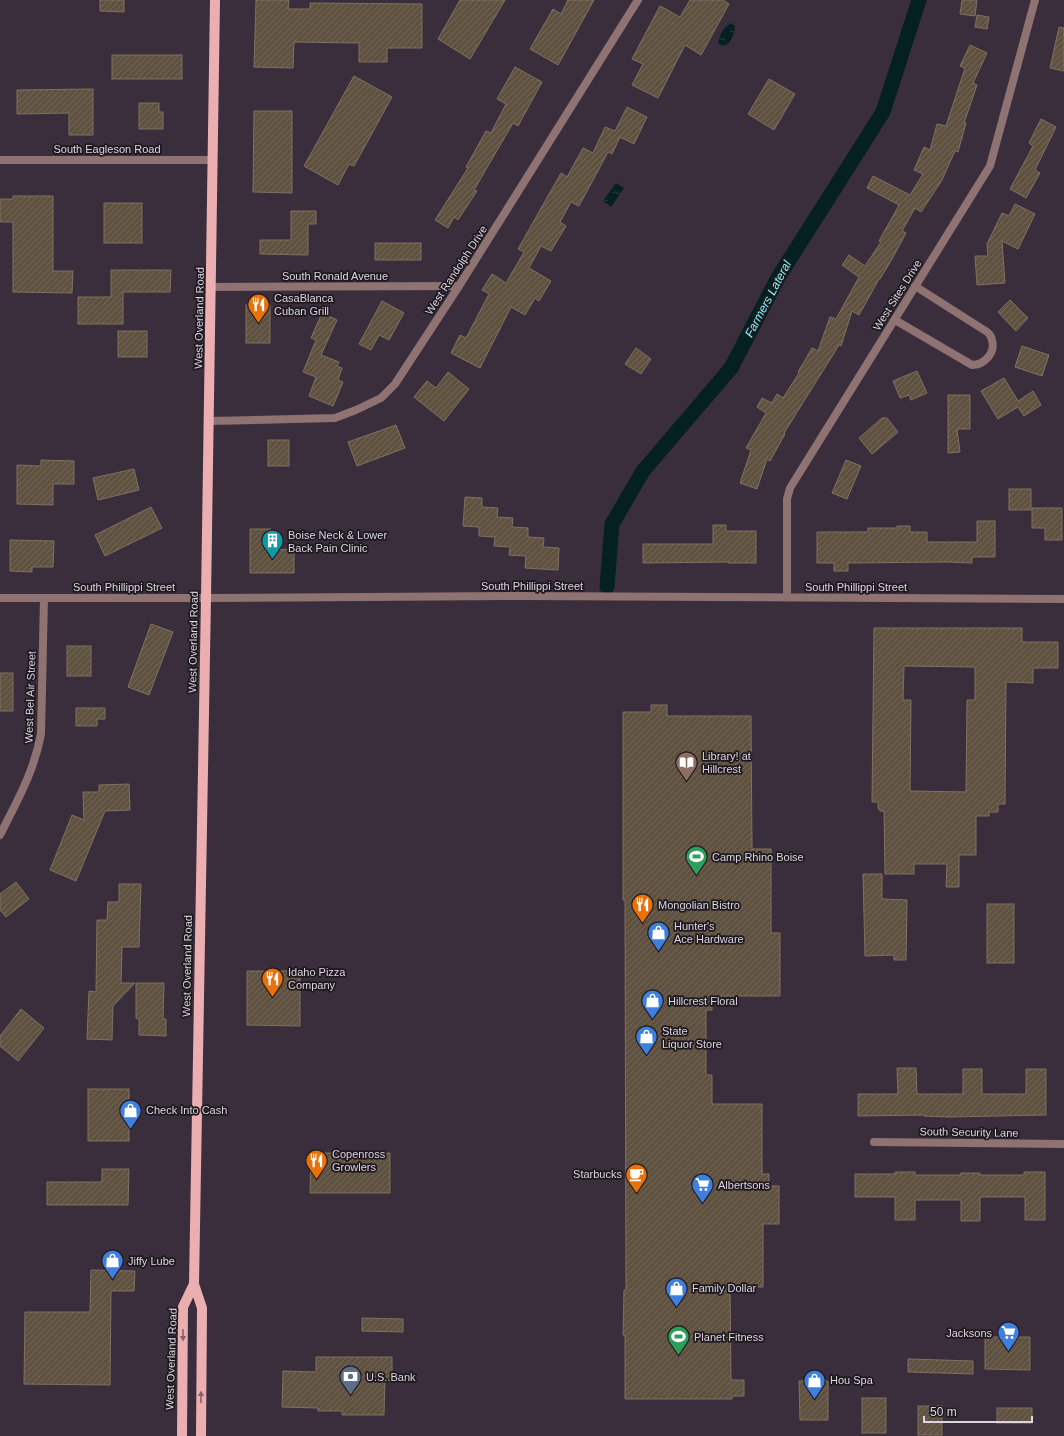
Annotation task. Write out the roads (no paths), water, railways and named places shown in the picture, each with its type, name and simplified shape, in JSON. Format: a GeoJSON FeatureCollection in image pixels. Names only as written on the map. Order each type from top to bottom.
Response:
{"type":"FeatureCollection","features":[{"type":"Feature","properties":{"kind":"main road","name":"West Overland Road"},"geometry":{"type":"LineString","coordinates":[[201,1436],[202,1308],[194,1284],[215,0]]}},
{"type":"Feature","properties":{"kind":"main road","name":"West Overland Road"},"geometry":{"type":"LineString","coordinates":[[182,1436],[183,1307],[194,1284]]}},
{"type":"Feature","properties":{"kind":"street","name":"West Randolph Drive"},"geometry":{"type":"LineString","coordinates":[[209,420],[335,418],[381,398],[395,384],[459,286],[638,0]]}},
{"type":"Feature","properties":{"kind":"street","name":"West Sites Drive"},"geometry":{"type":"LineString","coordinates":[[787,598],[788,494],[990,166],[1035,0]]}},
{"type":"Feature","properties":{"kind":"street","name":"South Eagleson Road"},"geometry":{"type":"LineString","coordinates":[[0,160],[213,160]]}},
{"type":"Feature","properties":{"kind":"street","name":"South Ronald Avenue"},"geometry":{"type":"LineString","coordinates":[[211,288],[459,286]]}},
{"type":"Feature","properties":{"kind":"street"},"geometry":{"type":"LineString","coordinates":[[895,320],[972,365],[977,365],[984,362],[990,356],[993,340],[990,334],[915,286]]}},
{"type":"Feature","properties":{"kind":"street","name":"South Phillippi Street"},"geometry":{"type":"LineString","coordinates":[[0,598],[507,596],[1064,599]]}},
{"type":"Feature","properties":{"kind":"street","name":"West Bel Air Street"},"geometry":{"type":"LineString","coordinates":[[0,835],[31,773],[38,754],[41,734],[44,598]]}},
{"type":"Feature","properties":{"kind":"street","name":"South Security Lane"},"geometry":{"type":"LineString","coordinates":[[874,1142],[1064,1144]]}},
{"type":"Feature","properties":{"kind":"water"},"geometry":{"type":"Polygon","coordinates":[[[731,23],[735,26],[734,34],[727,44],[721,45],[718,43],[721,34],[731,23]]]}},
{"type":"Feature","properties":{"kind":"water"},"geometry":{"type":"Polygon","coordinates":[[[616,183],[624,188],[611,207],[603,201],[616,183]]]}},
{"type":"Feature","properties":{"kind":"waterway","name":"Farmers Lateral"},"geometry":{"type":"LineString","coordinates":[[607,587],[612,524],[643,471],[731,368],[779,276],[883,112],[919,0]]}},
{"type":"Feature","properties":{"kind":"place","name":"CasaBlanca Cuban Grill"},"geometry":{"type":"Point","coordinates":[258,324]}},
{"type":"Feature","properties":{"kind":"place","name":"Boise Neck & Lower Back Pain Clinic"},"geometry":{"type":"Point","coordinates":[272,560]}},
{"type":"Feature","properties":{"kind":"place","name":"Library! at Hillcrest"},"geometry":{"type":"Point","coordinates":[687,782]}},
{"type":"Feature","properties":{"kind":"place","name":"Camp Rhino Boise"},"geometry":{"type":"Point","coordinates":[697,876]}},
{"type":"Feature","properties":{"kind":"place","name":"Mongolian Bistro"},"geometry":{"type":"Point","coordinates":[643,924]}},
{"type":"Feature","properties":{"kind":"place","name":"Hunter's Ace Hardware"},"geometry":{"type":"Point","coordinates":[658,952]}},
{"type":"Feature","properties":{"kind":"place","name":"Idaho Pizza Company"},"geometry":{"type":"Point","coordinates":[273,998]}},
{"type":"Feature","properties":{"kind":"place","name":"Hillcrest Floral"},"geometry":{"type":"Point","coordinates":[653,1020]}},
{"type":"Feature","properties":{"kind":"place","name":"State Liquor Store"},"geometry":{"type":"Point","coordinates":[646,1056]}},
{"type":"Feature","properties":{"kind":"place","name":"Check Into Cash"},"geometry":{"type":"Point","coordinates":[130,1130]}},
{"type":"Feature","properties":{"kind":"place","name":"Copenross Growlers"},"geometry":{"type":"Point","coordinates":[317,1180]}},
{"type":"Feature","properties":{"kind":"place","name":"Starbucks"},"geometry":{"type":"Point","coordinates":[637,1194]}},
{"type":"Feature","properties":{"kind":"place","name":"Albertsons"},"geometry":{"type":"Point","coordinates":[702,1204]}},
{"type":"Feature","properties":{"kind":"place","name":"Jiffy Lube"},"geometry":{"type":"Point","coordinates":[113,1280]}},
{"type":"Feature","properties":{"kind":"place","name":"Family Dollar"},"geometry":{"type":"Point","coordinates":[677,1308]}},
{"type":"Feature","properties":{"kind":"place","name":"Jacksons"},"geometry":{"type":"Point","coordinates":[1008,1352]}},
{"type":"Feature","properties":{"kind":"place","name":"Planet Fitness"},"geometry":{"type":"Point","coordinates":[678,1356]}},
{"type":"Feature","properties":{"kind":"place","name":"U.S. Bank"},"geometry":{"type":"Point","coordinates":[351,1396]}},
{"type":"Feature","properties":{"kind":"place","name":"Hou Spa"},"geometry":{"type":"Point","coordinates":[814,1400]}}]}
